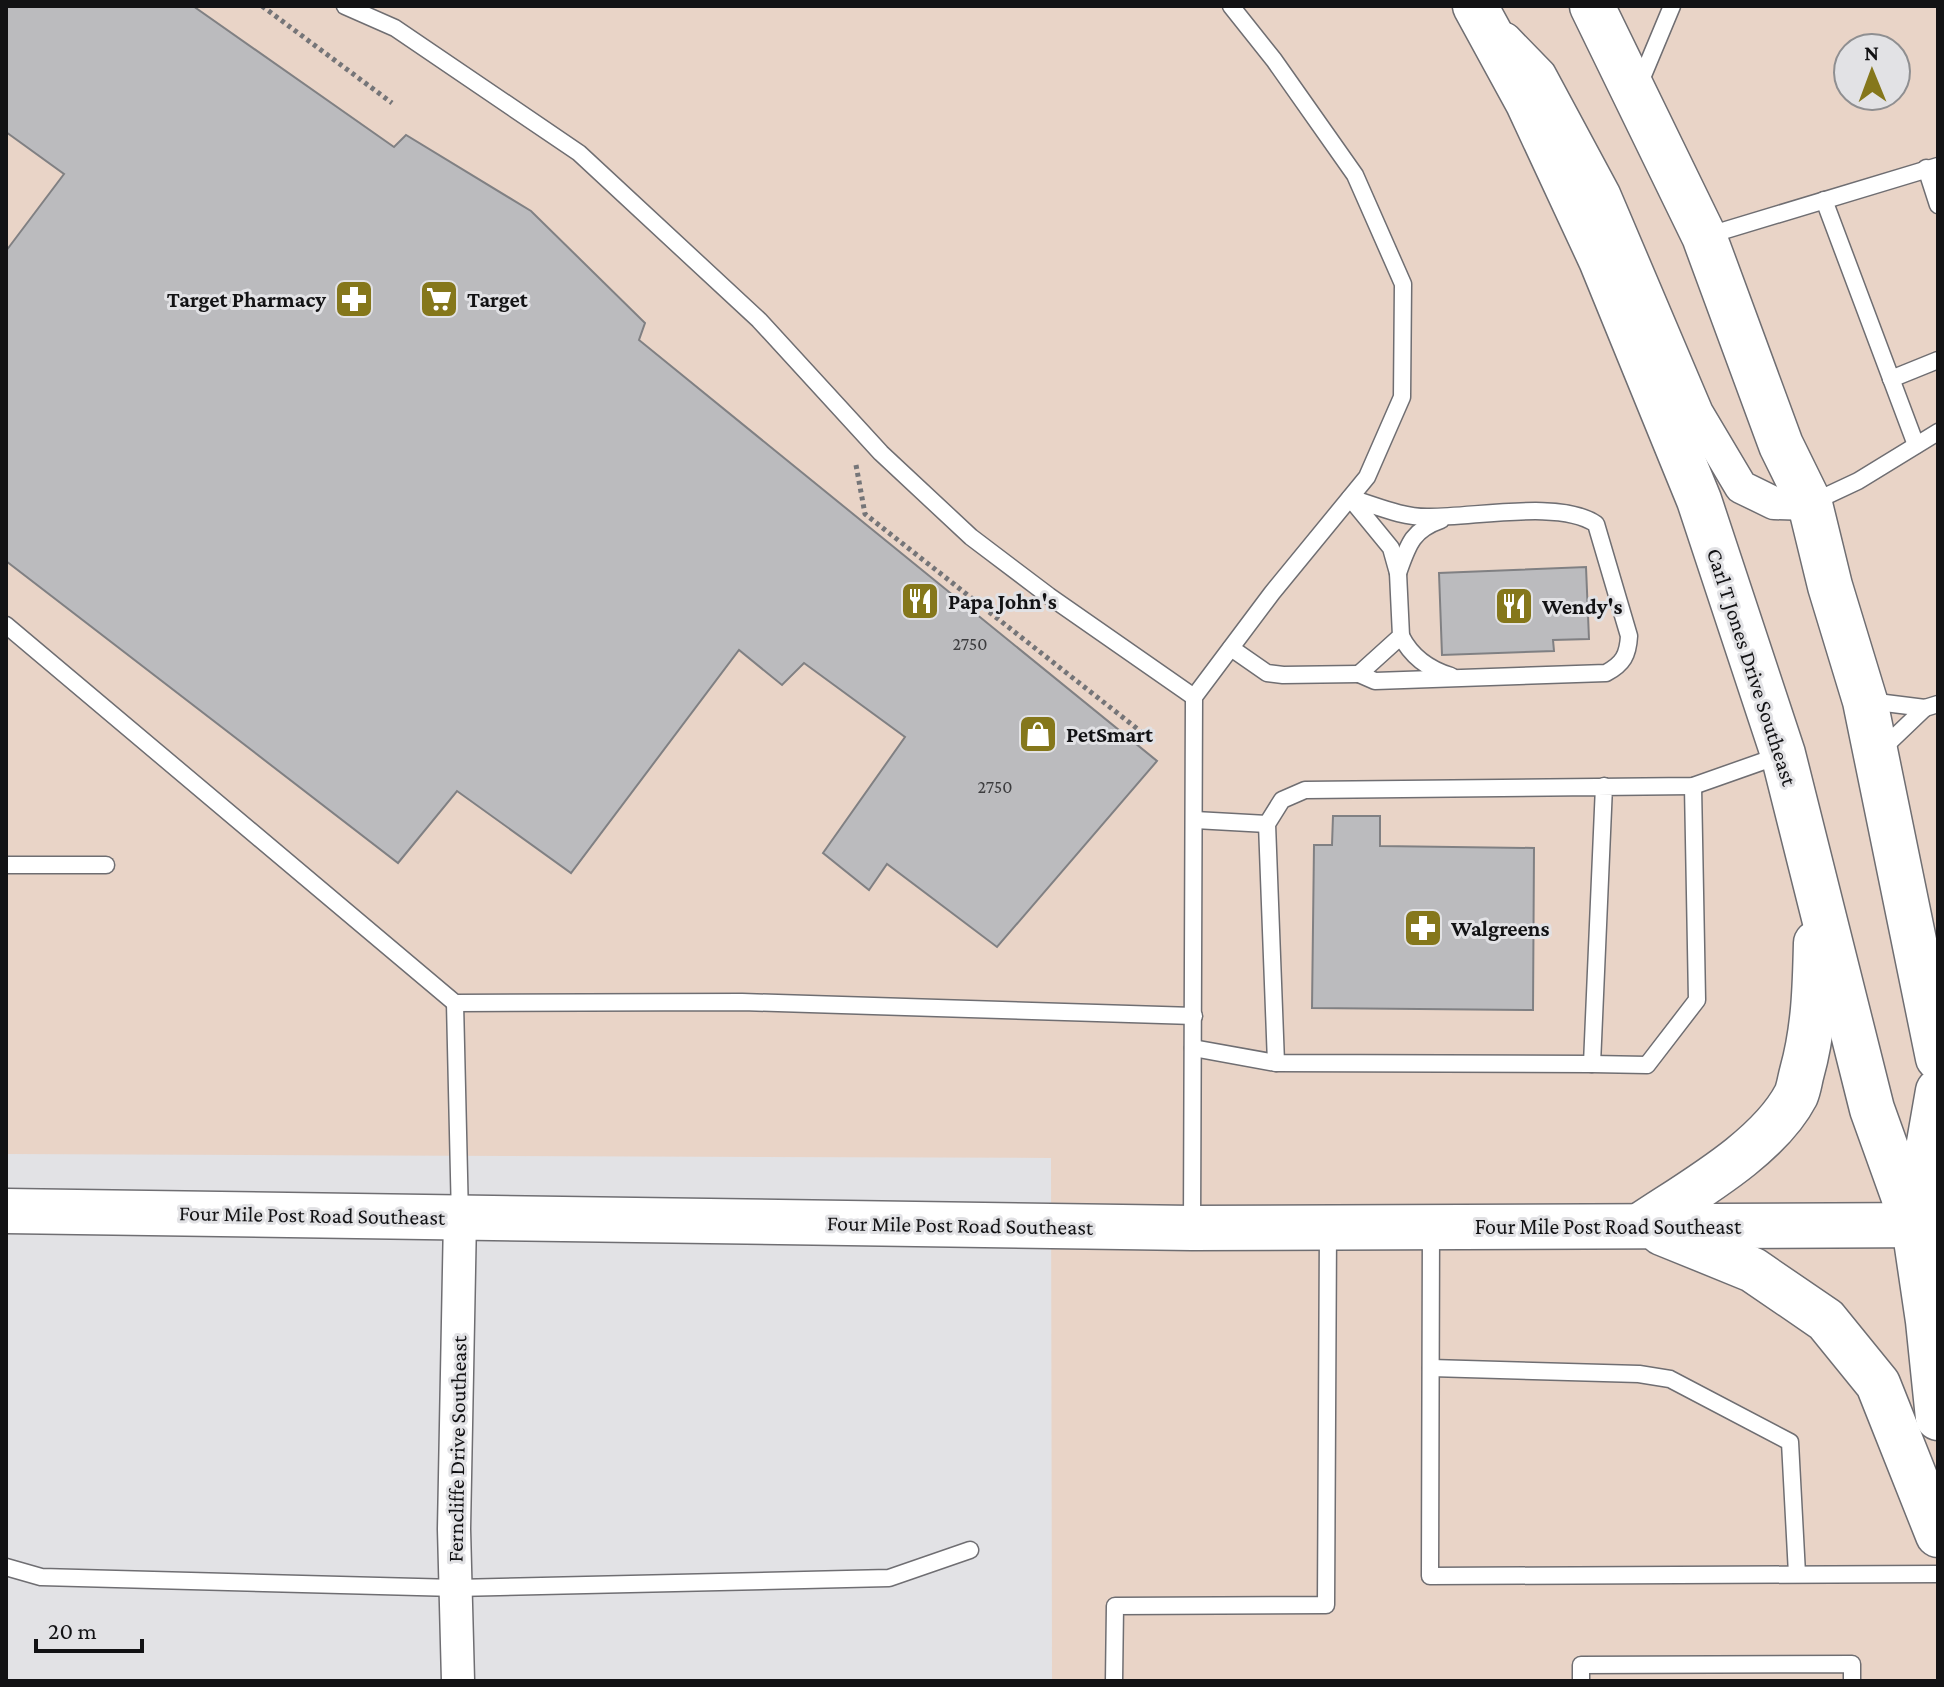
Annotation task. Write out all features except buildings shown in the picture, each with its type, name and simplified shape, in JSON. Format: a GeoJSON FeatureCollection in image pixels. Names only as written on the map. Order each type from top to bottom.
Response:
{"type":"FeatureCollection","features":[{"type":"Feature","properties":{"kind":"main road","name":"Carl T Jones Drive Southeast"},"geometry":{"type":"LineString","coordinates":[[1475,6],[1528,103],[1601,260],[1699,500],[1783,754],[1872,1109],[1926,1225]]}},
{"type":"Feature","properties":{"kind":"main road"},"geometry":{"type":"LineString","coordinates":[[1592,6],[1704,236],[1781,445],[1810,504],[1830,586],[1865,701],[1938,1058]]}},
{"type":"Feature","properties":{"kind":"main road"},"geometry":{"type":"LineString","coordinates":[[1641,1225],[1737,1161],[1769,1129],[1796,1095],[1810,1046],[1817,886]]}},
{"type":"Feature","properties":{"kind":"main road"},"geometry":{"type":"LineString","coordinates":[[1938,1091],[1926,1225],[1928,1321],[1938,1418]]}},
{"type":"Feature","properties":{"kind":"main road","name":"Four Mile Post Road Southeast"},"geometry":{"type":"LineString","coordinates":[[6,1211],[1192,1228],[1926,1225]]}},
{"type":"Feature","properties":{"kind":"main road"},"geometry":{"type":"LineString","coordinates":[[1641,1225],[1753,1270],[1826,1320],[1878,1384],[1938,1535]]}},
{"type":"Feature","properties":{"kind":"street"},"geometry":{"type":"LineString","coordinates":[[1475,6],[1540,75],[1604,194],[1697,413],[1741,487],[1774,503],[1810,504]]}},
{"type":"Feature","properties":{"kind":"street","name":"Ferncliffe Drive Southeast"},"geometry":{"type":"LineString","coordinates":[[458,1681],[454,1529],[460,1218]]}},
{"type":"Feature","properties":{"kind":"lane"},"geometry":{"type":"LineString","coordinates":[[345,6],[395,28],[579,153],[759,320],[881,453],[971,537],[1049,596],[1194,697]]}},
{"type":"Feature","properties":{"kind":"lane"},"geometry":{"type":"LineString","coordinates":[[1192,1228],[1194,697],[1367,477],[1402,397],[1403,284],[1355,175],[1274,60],[1231,6]]}},
{"type":"Feature","properties":{"kind":"lane"},"geometry":{"type":"LineString","coordinates":[[1636,94],[1672,6]]}},
{"type":"Feature","properties":{"kind":"lane"},"geometry":{"type":"LineString","coordinates":[[1704,236],[1932,167],[1938,205]]}},
{"type":"Feature","properties":{"kind":"lane"},"geometry":{"type":"LineString","coordinates":[[1824,200],[1916,445]]}},
{"type":"Feature","properties":{"kind":"lane"},"geometry":{"type":"LineString","coordinates":[[1891,379],[1938,360]]}},
{"type":"Feature","properties":{"kind":"lane"},"geometry":{"type":"LineString","coordinates":[[1810,504],[1858,481],[1938,432]]}},
{"type":"Feature","properties":{"kind":"lane"},"geometry":{"type":"LineString","coordinates":[[1231,648],[1267,673],[1359,674],[1375,681],[1606,673],[1618,667],[1628,652],[1629,636],[1596,524],[1583,515],[1559,511],[1450,516],[1398,514],[1350,498]]}},
{"type":"Feature","properties":{"kind":"lane"},"geometry":{"type":"LineString","coordinates":[[1350,498],[1391,548],[1398,573],[1401,636],[1408,649],[1439,672],[1459,678]]}},
{"type":"Feature","properties":{"kind":"lane"},"geometry":{"type":"LineString","coordinates":[[1398,573],[1408,544],[1423,526],[1450,516]]}},
{"type":"Feature","properties":{"kind":"lane"},"geometry":{"type":"LineString","coordinates":[[6,625],[455,1003],[742,1002],[1194,1016]]}},
{"type":"Feature","properties":{"kind":"lane"},"geometry":{"type":"LineString","coordinates":[[1359,674],[1401,636]]}},
{"type":"Feature","properties":{"kind":"lane"},"geometry":{"type":"LineString","coordinates":[[1865,701],[1932,706]]}},
{"type":"Feature","properties":{"kind":"lane"},"geometry":{"type":"LineString","coordinates":[[1876,755],[1932,706]]}},
{"type":"Feature","properties":{"kind":"lane"},"geometry":{"type":"LineString","coordinates":[[1276,1063],[1267,824],[1282,800],[1305,790],[1693,786],[1783,754]]}},
{"type":"Feature","properties":{"kind":"lane"},"geometry":{"type":"LineString","coordinates":[[1592,1064],[1604,786]]}},
{"type":"Feature","properties":{"kind":"lane"},"geometry":{"type":"LineString","coordinates":[[1193,1048],[1276,1063],[1647,1065],[1697,1000],[1693,786]]}},
{"type":"Feature","properties":{"kind":"lane"},"geometry":{"type":"LineString","coordinates":[[1195,820],[1267,824]]}},
{"type":"Feature","properties":{"kind":"lane"},"geometry":{"type":"LineString","coordinates":[[6,865],[106,865]]}},
{"type":"Feature","properties":{"kind":"lane"},"geometry":{"type":"LineString","coordinates":[[455,1003],[460,1218]]}},
{"type":"Feature","properties":{"kind":"lane"},"geometry":{"type":"LineString","coordinates":[[1431,1226],[1430,1576],[1938,1574]]}},
{"type":"Feature","properties":{"kind":"lane"},"geometry":{"type":"LineString","coordinates":[[1114,1681],[1115,1606],[1326,1605],[1328,1227]]}},
{"type":"Feature","properties":{"kind":"lane"},"geometry":{"type":"LineString","coordinates":[[1431,1368],[1639,1374],[1670,1379],[1790,1442],[1797,1574]]}},
{"type":"Feature","properties":{"kind":"lane"},"geometry":{"type":"LineString","coordinates":[[6,1567],[41,1577],[456,1588],[889,1578],[970,1550]]}},
{"type":"Feature","properties":{"kind":"lane"},"geometry":{"type":"LineString","coordinates":[[1581,1681],[1581,1665],[1852,1664],[1852,1681]]}},
{"type":"Feature","properties":{"kind":"path"},"geometry":{"type":"LineString","coordinates":[[262,6],[392,103]]}},
{"type":"Feature","properties":{"kind":"path"},"geometry":{"type":"LineString","coordinates":[[855,460],[865,514],[1149,738]]}},
{"type":"Feature","properties":{"kind":"shaded area"},"geometry":{"type":"Polygon","coordinates":[[[6,6],[1938,6],[1938,1681],[1052,1681],[1051,1158],[6,1154],[6,6]]]}},
{"type":"Feature","properties":{"kind":"place","name":"Target Pharmacy"},"geometry":{"type":"Point","coordinates":[354,299]}},
{"type":"Feature","properties":{"kind":"place","name":"Target"},"geometry":{"type":"Point","coordinates":[439,299]}},
{"type":"Feature","properties":{"kind":"place","name":"Papa John's"},"geometry":{"type":"Point","coordinates":[920,601]}},
{"type":"Feature","properties":{"kind":"place","name":"Wendy's"},"geometry":{"type":"Point","coordinates":[1514,606]}},
{"type":"Feature","properties":{"kind":"place","name":"PetSmart"},"geometry":{"type":"Point","coordinates":[1038,734]}},
{"type":"Feature","properties":{"kind":"place","name":"Walgreens"},"geometry":{"type":"Point","coordinates":[1423,928]}}]}
